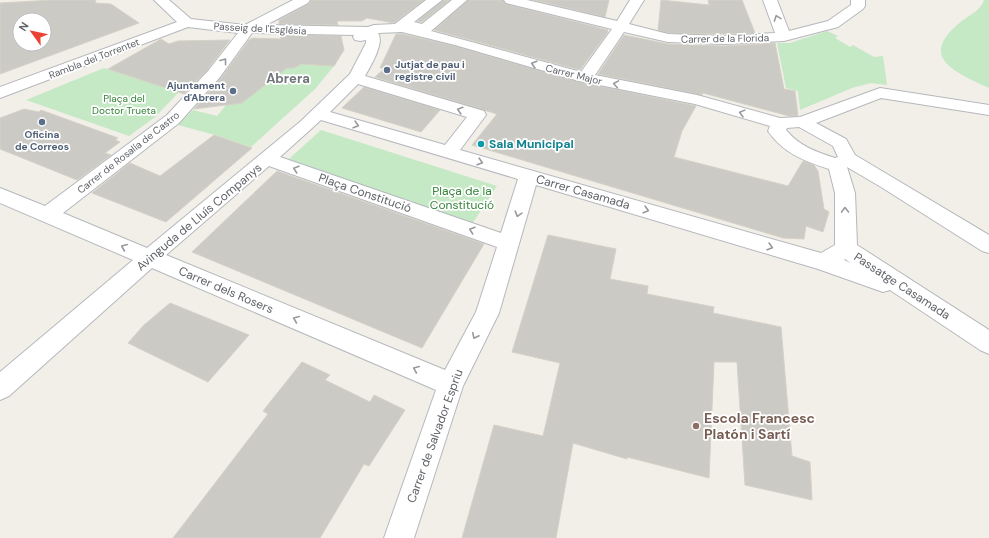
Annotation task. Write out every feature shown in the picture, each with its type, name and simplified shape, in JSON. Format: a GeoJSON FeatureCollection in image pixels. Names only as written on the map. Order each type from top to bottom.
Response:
{"type":"FeatureCollection","features":[{"type":"Feature","properties":{"kind":"street"},"geometry":{"type":"LineString","coordinates":[[161,0],[187,23]]}},
{"type":"Feature","properties":{"kind":"street"},"geometry":{"type":"LineString","coordinates":[[248,29],[303,0]]}},
{"type":"Feature","properties":{"kind":"street"},"geometry":{"type":"LineString","coordinates":[[435,0],[402,24],[425,29],[460,0]]}},
{"type":"Feature","properties":{"kind":"street","name":"Carrer de la Florida"},"geometry":{"type":"LineString","coordinates":[[511,0],[668,38],[724,40],[784,36],[833,24],[858,6],[858,0]]}},
{"type":"Feature","properties":{"kind":"street"},"geometry":{"type":"LineString","coordinates":[[584,78],[637,0]]}},
{"type":"Feature","properties":{"kind":"street"},"geometry":{"type":"LineString","coordinates":[[770,0],[784,36]]}},
{"type":"Feature","properties":{"kind":"street","name":"Passeig de l'Església"},"geometry":{"type":"LineString","coordinates":[[187,23],[248,29],[368,31]]}},
{"type":"Feature","properties":{"kind":"street","name":"Rambla del Torrentet"},"geometry":{"type":"LineString","coordinates":[[0,93],[187,23]]}},
{"type":"Feature","properties":{"kind":"street","name":"Carrer Major"},"geometry":{"type":"LineString","coordinates":[[368,31],[374,29],[402,28],[460,42],[584,78],[697,100],[780,123],[802,122]]}},
{"type":"Feature","properties":{"kind":"street","name":"Carrer de Rosalía de Castro"},"geometry":{"type":"LineString","coordinates":[[47,215],[173,119],[214,74],[248,29]]}},
{"type":"Feature","properties":{"kind":"street"},"geometry":{"type":"LineString","coordinates":[[338,30],[349,36],[358,45]]}},
{"type":"Feature","properties":{"kind":"street"},"geometry":{"type":"LineString","coordinates":[[339,94],[351,74],[357,59],[358,45],[361,36],[368,31]]}},
{"type":"Feature","properties":{"kind":"street","name":"Avinguda de Lluís Companys"},"geometry":{"type":"LineString","coordinates":[[0,388],[149,258],[267,159],[339,94],[355,78],[363,66],[373,42],[373,36],[368,31]]}},
{"type":"Feature","properties":{"kind":"street"},"geometry":{"type":"LineString","coordinates":[[355,78],[478,115],[448,152]]}},
{"type":"Feature","properties":{"kind":"street"},"geometry":{"type":"LineString","coordinates":[[802,122],[880,93],[989,110]]}},
{"type":"Feature","properties":{"kind":"street","name":"Carrer Casamada"},"geometry":{"type":"LineString","coordinates":[[318,114],[823,262],[914,294]]}},
{"type":"Feature","properties":{"kind":"street","name":"Passatge Casamada"},"geometry":{"type":"LineString","coordinates":[[802,122],[840,143],[845,193],[846,249],[989,343]]}},
{"type":"Feature","properties":{"kind":"street"},"geometry":{"type":"LineString","coordinates":[[780,123],[777,131],[785,143],[806,156],[842,162],[888,182],[989,245]]}},
{"type":"Feature","properties":{"kind":"street","name":"Plaça Constitució"},"geometry":{"type":"LineString","coordinates":[[267,159],[508,243]]}},
{"type":"Feature","properties":{"kind":"street","name":"Carrer de Salvador Espriu"},"geometry":{"type":"LineString","coordinates":[[399,538],[452,384],[487,313],[529,176]]}},
{"type":"Feature","properties":{"kind":"street","name":"Carrer dels Rosers"},"geometry":{"type":"LineString","coordinates":[[0,195],[452,384]]}},
{"type":"Feature","properties":{"kind":"street"},"geometry":{"type":"LineString","coordinates":[[823,262],[846,249]]}},
{"type":"Feature","properties":{"kind":"green space"},"geometry":{"type":"Polygon","coordinates":[[[984,0],[989,0],[989,88],[953,69],[941,54],[942,44],[949,34],[962,21],[978,9],[983,4],[984,0]]]}},
{"type":"Feature","properties":{"kind":"green space"},"geometry":{"type":"Polygon","coordinates":[[[827,31],[838,36],[835,38],[850,47],[853,45],[874,57],[883,56],[887,85],[871,83],[852,88],[800,110],[798,91],[786,88],[777,43],[790,43],[827,31]]]}},
{"type":"Feature","properties":{"kind":"green space"},"geometry":{"type":"Polygon","coordinates":[[[298,64],[334,66],[315,89],[251,147],[178,125],[193,110],[217,116],[227,104],[242,103],[287,68],[294,68],[298,64]]]}},
{"type":"Feature","properties":{"kind":"green space","name":"Plaça del Doctor Trueta"},"geometry":{"type":"Polygon","coordinates":[[[104,68],[179,92],[155,117],[129,136],[26,100],[104,68]]]}},
{"type":"Feature","properties":{"kind":"green space","name":"Plaça de la Constitució"},"geometry":{"type":"Polygon","coordinates":[[[321,130],[497,186],[472,224],[289,159],[321,130]]]}},
{"type":"Feature","properties":{"kind":"building"},"geometry":{"type":"Polygon","coordinates":[[[53,0],[96,0],[95,3],[111,4],[139,23],[0,74],[0,3],[53,0]]]}},
{"type":"Feature","properties":{"kind":"building"},"geometry":{"type":"Polygon","coordinates":[[[311,0],[424,0],[394,23],[367,18],[362,21],[337,21],[338,25],[279,24],[279,20],[309,4],[311,0]]]}},
{"type":"Feature","properties":{"kind":"building"},"geometry":{"type":"Polygon","coordinates":[[[443,0],[450,0],[422,22],[417,21],[443,0]]]}},
{"type":"Feature","properties":{"kind":"building"},"geometry":{"type":"Polygon","coordinates":[[[468,0],[503,0],[506,4],[608,30],[608,32],[580,70],[434,30],[468,0]]]}},
{"type":"Feature","properties":{"kind":"building"},"geometry":{"type":"Polygon","coordinates":[[[534,0],[609,0],[605,17],[534,0]]]}},
{"type":"Feature","properties":{"kind":"building"},"geometry":{"type":"Polygon","coordinates":[[[661,0],[709,5],[708,0],[742,0],[755,33],[668,33],[658,30],[661,0]]]}},
{"type":"Feature","properties":{"kind":"building"},"geometry":{"type":"Polygon","coordinates":[[[396,34],[455,46],[579,82],[696,106],[682,131],[674,157],[788,186],[803,161],[814,165],[818,171],[824,209],[829,212],[823,232],[806,226],[804,239],[783,238],[472,145],[497,114],[375,77],[385,68],[380,68],[396,34]]]}},
{"type":"Feature","properties":{"kind":"building"},"geometry":{"type":"Polygon","coordinates":[[[280,35],[341,36],[344,50],[334,66],[301,64],[294,68],[287,68],[242,103],[194,109],[221,78],[249,40],[253,38],[281,39],[280,35]]]}},
{"type":"Feature","properties":{"kind":"building"},"geometry":{"type":"Polygon","coordinates":[[[624,35],[668,44],[724,46],[775,43],[784,89],[795,91],[798,116],[789,116],[703,93],[702,95],[598,74],[624,35]]]}},
{"type":"Feature","properties":{"kind":"building"},"geometry":{"type":"Polygon","coordinates":[[[161,39],[169,44],[178,41],[230,40],[207,70],[184,94],[108,69],[161,39]]]}},
{"type":"Feature","properties":{"kind":"building"},"geometry":{"type":"Polygon","coordinates":[[[364,87],[440,110],[421,132],[342,108],[364,87]]]}},
{"type":"Feature","properties":{"kind":"building"},"geometry":{"type":"Polygon","coordinates":[[[24,109],[39,112],[41,110],[118,138],[115,140],[120,142],[105,153],[111,155],[77,180],[0,149],[0,118],[24,109]]]}},
{"type":"Feature","properties":{"kind":"building"},"geometry":{"type":"Polygon","coordinates":[[[214,135],[252,148],[166,222],[92,193],[130,163],[160,176],[214,135]]]}},
{"type":"Feature","properties":{"kind":"building"},"geometry":{"type":"Polygon","coordinates":[[[277,171],[484,244],[422,348],[192,252],[277,171]]]}},
{"type":"Feature","properties":{"kind":"building"},"geometry":{"type":"Polygon","coordinates":[[[548,235],[616,249],[610,279],[648,286],[647,294],[714,307],[713,313],[781,327],[792,456],[810,462],[812,500],[745,485],[737,362],[714,362],[709,478],[627,457],[627,459],[573,443],[556,538],[462,538],[494,425],[543,436],[560,363],[512,352],[548,235]]]}},
{"type":"Feature","properties":{"kind":"building"},"geometry":{"type":"Polygon","coordinates":[[[170,303],[249,335],[208,382],[128,343],[144,325],[170,303]]]}},
{"type":"Feature","properties":{"kind":"building"},"geometry":{"type":"Polygon","coordinates":[[[302,362],[330,375],[325,380],[370,402],[374,395],[405,410],[369,466],[364,464],[320,538],[173,538],[268,414],[263,411],[302,362]]]}},
{"type":"Feature","properties":{"kind":"place","name":"Jutjat de pau i registre civil"},"geometry":{"type":"Point","coordinates":[387,70]}},
{"type":"Feature","properties":{"kind":"place","name":"Ajuntament d'Abrera"},"geometry":{"type":"Point","coordinates":[233,91]}},
{"type":"Feature","properties":{"kind":"place","name":"Oficina de Correos"},"geometry":{"type":"Point","coordinates":[42,122]}},
{"type":"Feature","properties":{"kind":"place","name":"Sala Municipal"},"geometry":{"type":"Point","coordinates":[481,144]}},
{"type":"Feature","properties":{"kind":"place","name":"Escola Francesc Platón i Sartí"},"geometry":{"type":"Point","coordinates":[696,426]}},
{"type":"Feature","properties":{"kind":"district","name":"Abrera"},"geometry":{"type":"Point","coordinates":[288,78]}}]}
